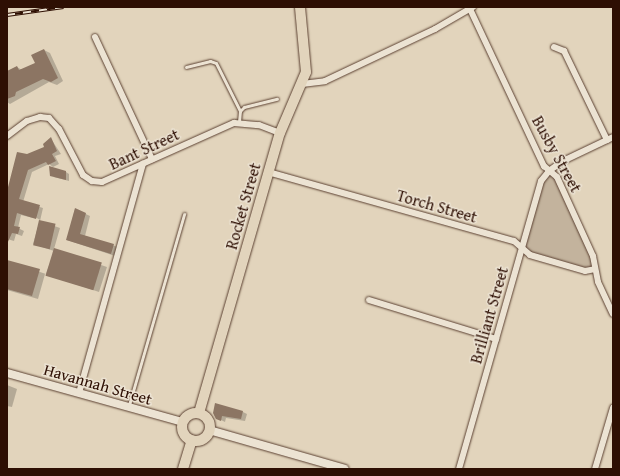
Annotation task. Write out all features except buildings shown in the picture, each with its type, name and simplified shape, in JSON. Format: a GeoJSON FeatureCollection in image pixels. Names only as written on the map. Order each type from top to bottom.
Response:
{"type":"FeatureCollection","features":[{"type":"Feature","properties":{"kind":"main road","name":"Rocket Street"},"geometry":{"type":"LineString","coordinates":[[199,413],[280,133],[302,84],[306,56],[300,12]]}},
{"type":"Feature","properties":{"kind":"main road"},"geometry":{"type":"LineString","coordinates":[[199,413],[209,422],[209,430],[200,440],[192,440],[182,431],[182,422],[187,415],[199,413]]}},
{"type":"Feature","properties":{"kind":"main road"},"geometry":{"type":"LineString","coordinates":[[183,469],[192,440]]}},
{"type":"Feature","properties":{"kind":"street"},"geometry":{"type":"LineString","coordinates":[[302,84],[325,81],[435,29],[472,8]]}},
{"type":"Feature","properties":{"kind":"street","name":"Busby Street"},"geometry":{"type":"LineString","coordinates":[[472,8],[549,170],[557,177],[593,256],[598,282],[613,314]]}},
{"type":"Feature","properties":{"kind":"street"},"geometry":{"type":"LineString","coordinates":[[95,37],[152,159]]}},
{"type":"Feature","properties":{"kind":"street"},"geometry":{"type":"LineString","coordinates":[[554,47],[564,51],[607,140]]}},
{"type":"Feature","properties":{"kind":"street","name":"Bant Street"},"geometry":{"type":"LineString","coordinates":[[7,136],[27,121],[40,117],[49,118],[59,129],[80,171],[92,181],[109,180],[152,159],[239,122]]}},
{"type":"Feature","properties":{"kind":"street"},"geometry":{"type":"LineString","coordinates":[[239,122],[259,125],[280,133]]}},
{"type":"Feature","properties":{"kind":"street"},"geometry":{"type":"LineString","coordinates":[[549,170],[562,161],[613,137]]}},
{"type":"Feature","properties":{"kind":"street"},"geometry":{"type":"LineString","coordinates":[[79,393],[143,164]]}},
{"type":"Feature","properties":{"kind":"street","name":"Brilliant Street"},"geometry":{"type":"LineString","coordinates":[[459,469],[539,187],[549,170]]}},
{"type":"Feature","properties":{"kind":"street","name":"Torch Street"},"geometry":{"type":"LineString","coordinates":[[268,172],[514,241],[530,255],[585,271],[595,269]]}},
{"type":"Feature","properties":{"kind":"street"},"geometry":{"type":"LineString","coordinates":[[369,300],[496,339]]}},
{"type":"Feature","properties":{"kind":"street","name":"Havannah Street"},"geometry":{"type":"LineString","coordinates":[[7,373],[182,422]]}},
{"type":"Feature","properties":{"kind":"street"},"geometry":{"type":"LineString","coordinates":[[595,469],[613,408]]}},
{"type":"Feature","properties":{"kind":"street"},"geometry":{"type":"LineString","coordinates":[[209,430],[345,469]]}},
{"type":"Feature","properties":{"kind":"lane"},"geometry":{"type":"LineString","coordinates":[[186,67],[210,61],[216,63],[240,110],[239,122]]}},
{"type":"Feature","properties":{"kind":"lane"},"geometry":{"type":"LineString","coordinates":[[240,110],[277,99]]}},
{"type":"Feature","properties":{"kind":"lane"},"geometry":{"type":"LineString","coordinates":[[128,407],[184,214]]}},
{"type":"Feature","properties":{"kind":"shaded area"},"geometry":{"type":"Polygon","coordinates":[[[549,171],[557,177],[595,269],[585,271],[530,255],[522,248],[539,187],[549,171]]]}},
{"type":"Feature","properties":{"kind":"railway"},"geometry":{"type":"LineString","coordinates":[[7,15],[63,7]]}}]}
